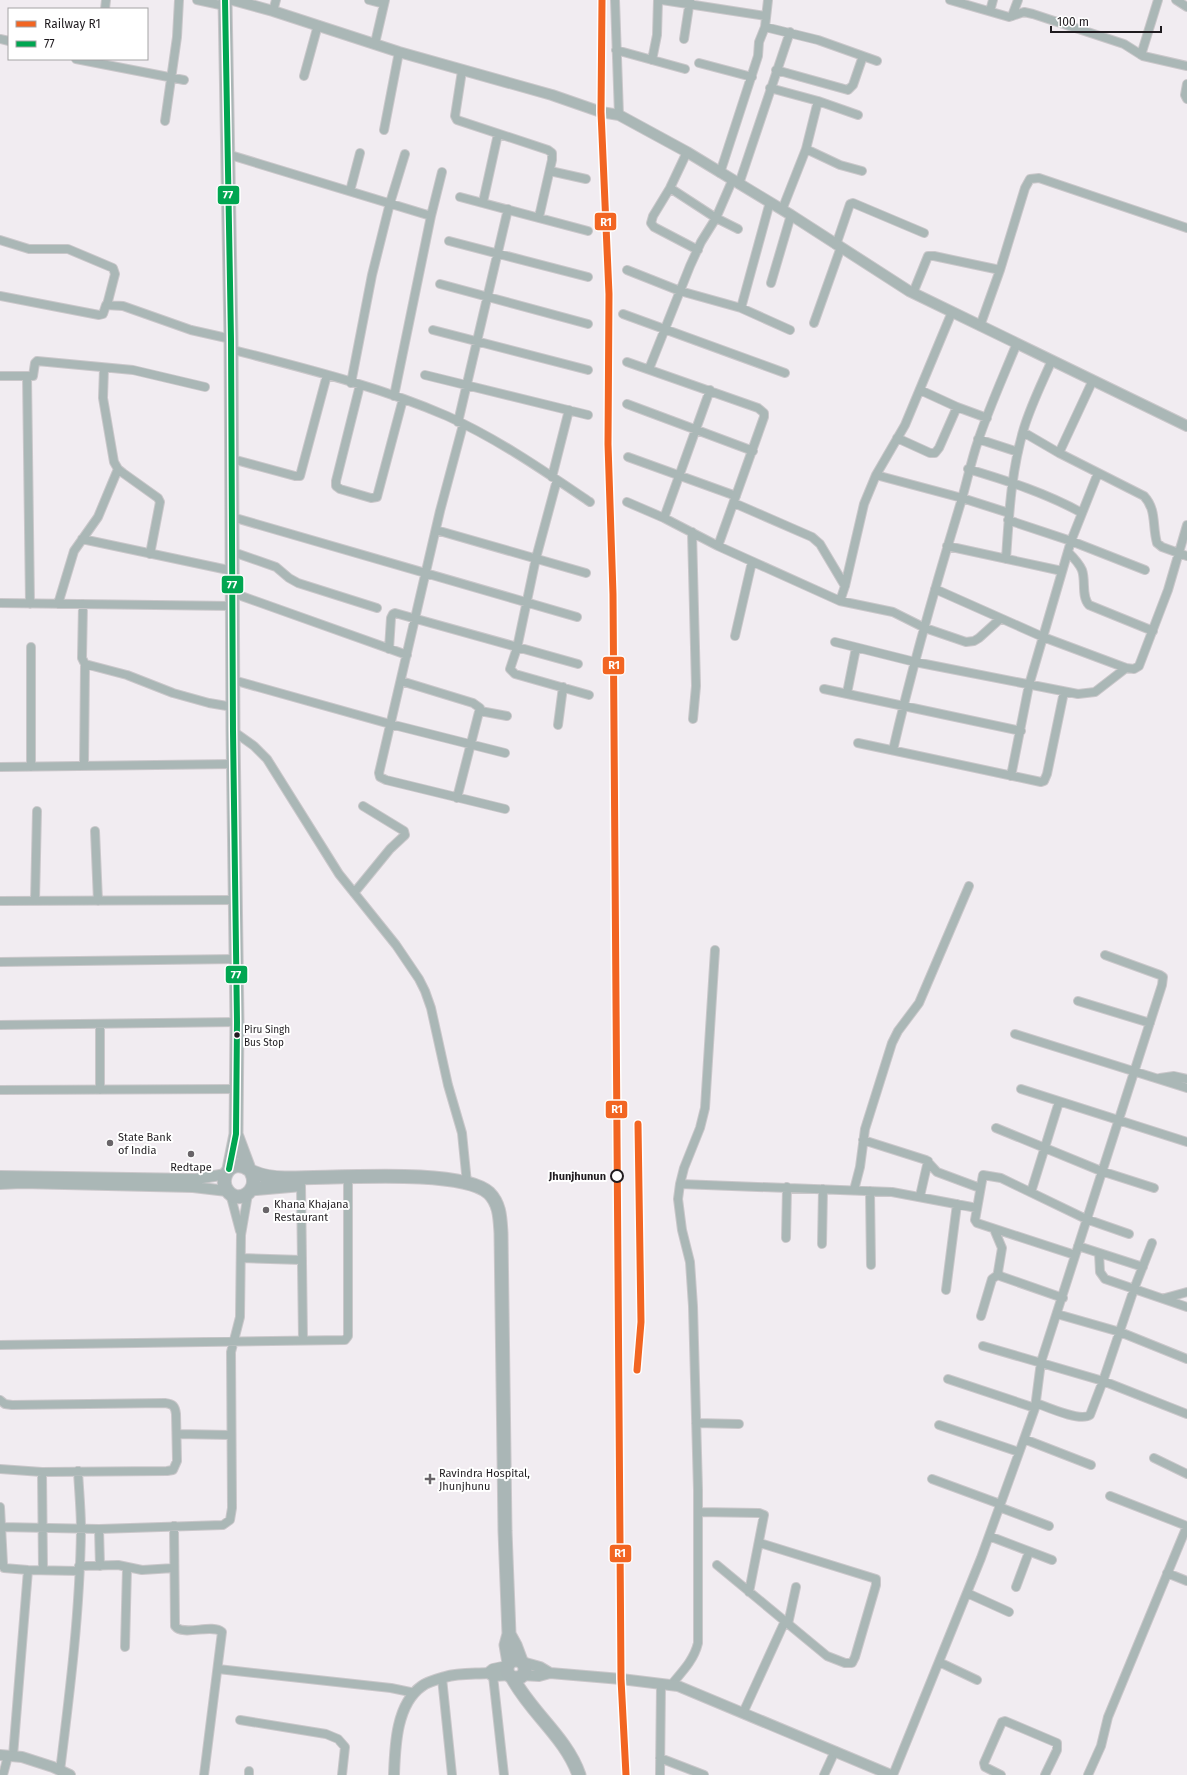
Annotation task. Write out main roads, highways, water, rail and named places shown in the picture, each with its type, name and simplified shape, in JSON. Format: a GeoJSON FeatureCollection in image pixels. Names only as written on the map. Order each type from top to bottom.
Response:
{"type":"FeatureCollection","features":[{"type":"Feature","properties":{"kind":"main road"},"geometry":{"type":"LineString","coordinates":[[228,2],[227,154],[231,344],[237,1089],[236,1134],[224,1180],[229,1192],[239,1196],[250,1191],[301,1185],[433,1184],[445,1179]]}},
{"type":"Feature","properties":{"kind":"main road"},"geometry":{"type":"LineString","coordinates":[[236,1134],[254,1177],[250,1191]]}},
{"type":"Feature","properties":{"kind":"main road"},"geometry":{"type":"LineString","coordinates":[[227,1172],[237,1166],[278,1178],[432,1176],[478,1186],[488,1192],[496,1202],[500,1220],[505,1531],[509,1634],[515,1645],[515,1670],[520,1692],[530,1702],[564,1748],[579,1775]]}},
{"type":"Feature","properties":{"kind":"rail line","name":"R1"},"geometry":{"type":"LineString","coordinates":[[602,0],[601,112],[609,294],[608,444],[613,594],[621,1679],[626,1775]]}},
{"type":"Feature","properties":{"kind":"rail line","name":"R1"},"geometry":{"type":"LineString","coordinates":[[637,1370],[641,1322],[638,1124]]}},
{"type":"Feature","properties":{"kind":"place","name":"Piru Singh Bus Stop"},"geometry":{"type":"Point","coordinates":[237,1035]}},
{"type":"Feature","properties":{"kind":"place","name":"State Bank of India"},"geometry":{"type":"Point","coordinates":[110,1143]}},
{"type":"Feature","properties":{"kind":"place","name":"Redtape"},"geometry":{"type":"Point","coordinates":[191,1154]}},
{"type":"Feature","properties":{"kind":"place","name":"Jhunjhunun"},"geometry":{"type":"Point","coordinates":[617,1176]}},
{"type":"Feature","properties":{"kind":"place","name":"Khana Khajana Restaurant"},"geometry":{"type":"Point","coordinates":[266,1210]}},
{"type":"Feature","properties":{"kind":"place","name":"Ravindra Hospital, Jhunjhunu"},"geometry":{"type":"Point","coordinates":[430,1479]}}]}
